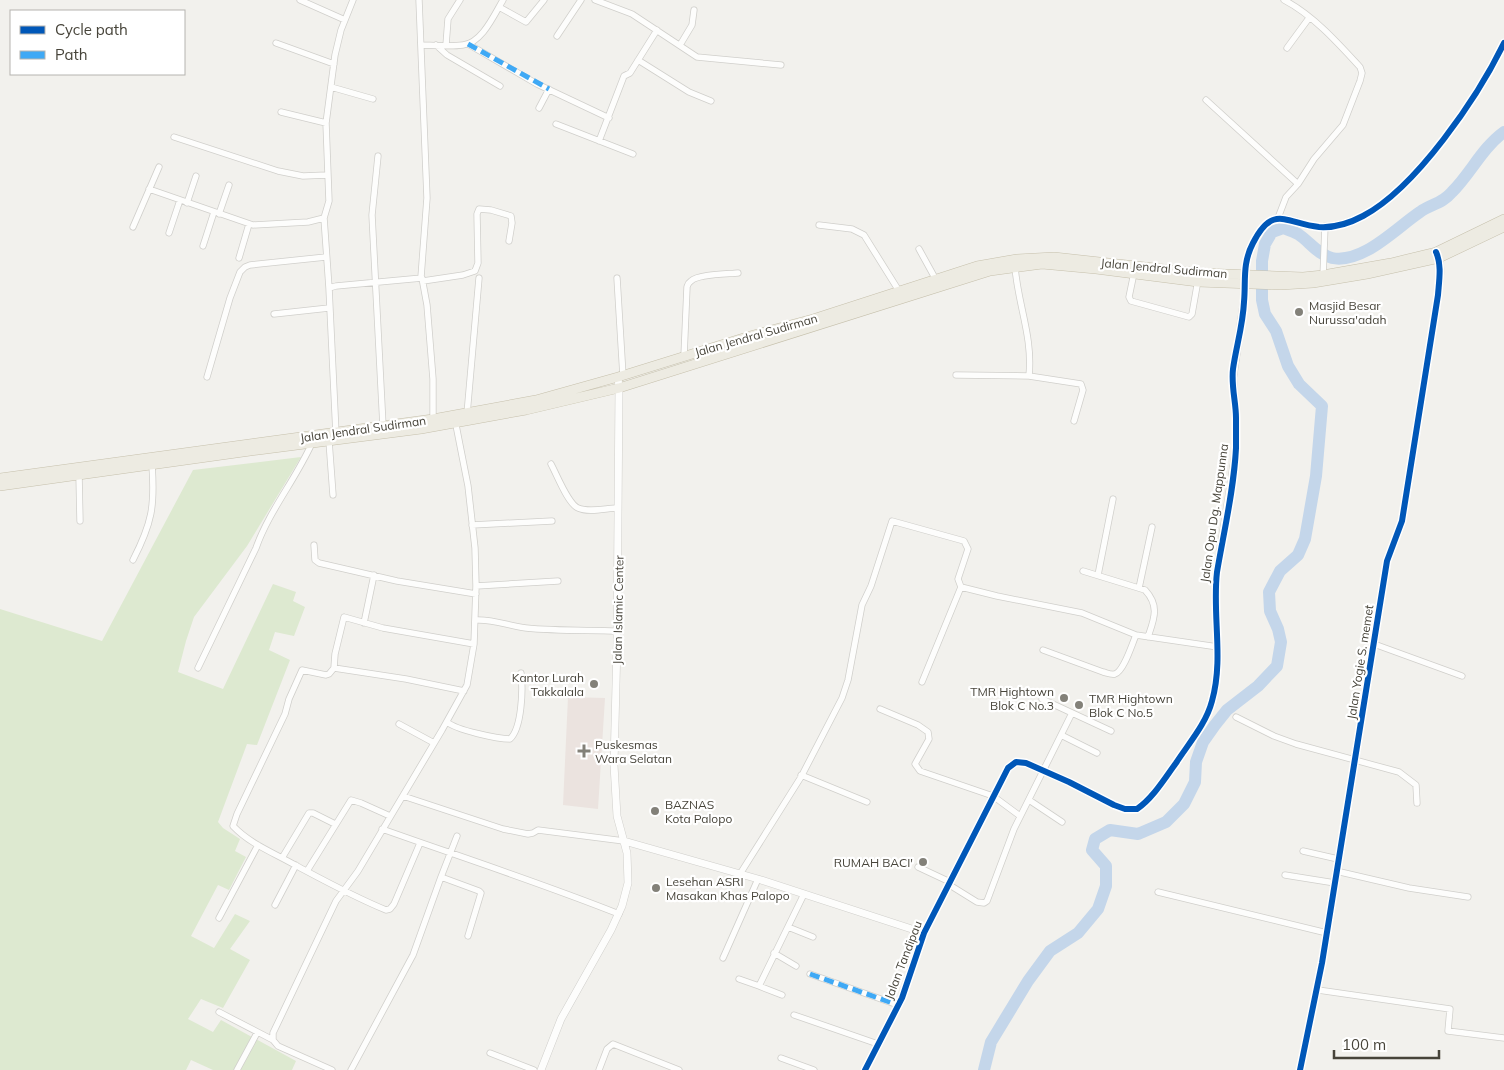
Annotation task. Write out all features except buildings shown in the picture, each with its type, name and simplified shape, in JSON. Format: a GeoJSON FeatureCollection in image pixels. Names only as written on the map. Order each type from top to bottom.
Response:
{"type":"FeatureCollection","features":[{"type":"Feature","properties":{"kind":"highway","name":"Jalan Jendral Sudirman"},"geometry":{"type":"LineString","coordinates":[[1438,255],[1504,219]]}},
{"type":"Feature","properties":{"kind":"highway","name":"Jalan Jendral Sudirman"},"geometry":{"type":"LineString","coordinates":[[0,478],[334,437],[526,410],[619,388],[963,278],[1015,266],[1066,265],[1134,274],[1269,280],[1323,278],[1438,255],[1504,228]]}},
{"type":"Feature","properties":{"kind":"highway","name":"Jalan Jendral Sudirman"},"geometry":{"type":"LineString","coordinates":[[0,486],[312,443],[383,426],[434,419],[455,420],[467,414],[536,400],[620,376],[935,278],[997,262],[1054,258],[1198,277]]}},
{"type":"Feature","properties":{"kind":"street"},"geometry":{"type":"LineString","coordinates":[[300,0],[344,20]]}},
{"type":"Feature","properties":{"kind":"street"},"geometry":{"type":"LineString","coordinates":[[332,495],[334,437],[324,218],[329,201],[326,123],[334,64],[344,20],[353,0]]}},
{"type":"Feature","properties":{"kind":"street"},"geometry":{"type":"LineString","coordinates":[[419,0],[427,198],[422,279],[427,306],[434,419]]}},
{"type":"Feature","properties":{"kind":"street"},"geometry":{"type":"LineString","coordinates":[[446,45],[448,19],[460,0]]}},
{"type":"Feature","properties":{"kind":"street"},"geometry":{"type":"LineString","coordinates":[[468,44],[479,36],[503,0]]}},
{"type":"Feature","properties":{"kind":"street"},"geometry":{"type":"LineString","coordinates":[[499,7],[526,22],[544,0]]}},
{"type":"Feature","properties":{"kind":"street"},"geometry":{"type":"LineString","coordinates":[[557,36],[581,0]]}},
{"type":"Feature","properties":{"kind":"street"},"geometry":{"type":"LineString","coordinates":[[595,0],[632,14],[697,57],[781,65]]}},
{"type":"Feature","properties":{"kind":"street"},"geometry":{"type":"LineString","coordinates":[[1278,218],[1286,197],[1298,184],[1319,152],[1343,126],[1362,73],[1360,67],[1328,33],[1284,0]]}},
{"type":"Feature","properties":{"kind":"street"},"geometry":{"type":"LineString","coordinates":[[680,45],[692,25],[694,10]]}},
{"type":"Feature","properties":{"kind":"street"},"geometry":{"type":"LineString","coordinates":[[1288,48],[1309,18]]}},
{"type":"Feature","properties":{"kind":"street"},"geometry":{"type":"LineString","coordinates":[[599,141],[624,76],[630,73],[657,30]]}},
{"type":"Feature","properties":{"kind":"street"},"geometry":{"type":"LineString","coordinates":[[1248,279],[1253,243],[1269,221],[1278,218],[1325,226],[1349,222],[1365,215],[1392,196],[1408,180],[1463,112],[1484,80],[1504,42]]}},
{"type":"Feature","properties":{"kind":"street"},"geometry":{"type":"LineString","coordinates":[[276,43],[334,64]]}},
{"type":"Feature","properties":{"kind":"street"},"geometry":{"type":"LineString","coordinates":[[421,45],[468,44],[548,89],[608,118]]}},
{"type":"Feature","properties":{"kind":"street"},"geometry":{"type":"LineString","coordinates":[[436,45],[447,55],[500,86]]}},
{"type":"Feature","properties":{"kind":"street"},"geometry":{"type":"LineString","coordinates":[[638,60],[689,92],[711,101]]}},
{"type":"Feature","properties":{"kind":"street"},"geometry":{"type":"LineString","coordinates":[[331,87],[373,98]]}},
{"type":"Feature","properties":{"kind":"street"},"geometry":{"type":"LineString","coordinates":[[539,108],[548,89]]}},
{"type":"Feature","properties":{"kind":"street"},"geometry":{"type":"LineString","coordinates":[[1206,100],[1298,184]]}},
{"type":"Feature","properties":{"kind":"street"},"geometry":{"type":"LineString","coordinates":[[281,112],[326,123]]}},
{"type":"Feature","properties":{"kind":"street"},"geometry":{"type":"LineString","coordinates":[[556,124],[633,154]]}},
{"type":"Feature","properties":{"kind":"street"},"geometry":{"type":"LineString","coordinates":[[174,137],[278,171],[302,176],[327,175]]}},
{"type":"Feature","properties":{"kind":"street"},"geometry":{"type":"LineString","coordinates":[[378,156],[372,215],[383,426]]}},
{"type":"Feature","properties":{"kind":"street"},"geometry":{"type":"LineString","coordinates":[[133,227],[159,167]]}},
{"type":"Feature","properties":{"kind":"street"},"geometry":{"type":"LineString","coordinates":[[169,233],[196,176]]}},
{"type":"Feature","properties":{"kind":"street"},"geometry":{"type":"LineString","coordinates":[[203,246],[229,185]]}},
{"type":"Feature","properties":{"kind":"street"},"geometry":{"type":"LineString","coordinates":[[149,189],[249,224],[308,222],[324,218]]}},
{"type":"Feature","properties":{"kind":"street"},"geometry":{"type":"LineString","coordinates":[[328,288],[473,273],[478,263],[477,214],[479,209],[511,216],[512,223],[509,241]]}},
{"type":"Feature","properties":{"kind":"street"},"geometry":{"type":"LineString","coordinates":[[239,258],[249,224]]}},
{"type":"Feature","properties":{"kind":"street"},"geometry":{"type":"LineString","coordinates":[[820,225],[852,230],[864,235],[898,291]]}},
{"type":"Feature","properties":{"kind":"street"},"geometry":{"type":"LineString","coordinates":[[1323,278],[1325,226]]}},
{"type":"Feature","properties":{"kind":"street"},"geometry":{"type":"LineString","coordinates":[[920,249],[935,278]]}},
{"type":"Feature","properties":{"kind":"street","name":"Jalan Yogie S. memet"},"geometry":{"type":"LineString","coordinates":[[1300,1070],[1318,990],[1387,561],[1402,521],[1438,295],[1438,255]]}},
{"type":"Feature","properties":{"kind":"street"},"geometry":{"type":"LineString","coordinates":[[207,377],[230,298],[237,278],[243,269],[250,265],[326,257]]}},
{"type":"Feature","properties":{"kind":"street"},"geometry":{"type":"LineString","coordinates":[[1015,266],[1019,302],[1028,334],[1031,358],[1029,376]]}},
{"type":"Feature","properties":{"kind":"street"},"geometry":{"type":"LineString","coordinates":[[684,356],[687,288],[689,282],[693,279],[738,273]]}},
{"type":"Feature","properties":{"kind":"street"},"geometry":{"type":"LineString","coordinates":[[1134,274],[1129,297],[1131,301],[1189,317],[1192,314],[1198,277]]}},
{"type":"Feature","properties":{"kind":"street"},"geometry":{"type":"LineString","coordinates":[[467,414],[479,278]]}},
{"type":"Feature","properties":{"kind":"street"},"geometry":{"type":"LineString","coordinates":[[617,278],[620,376]]}},
{"type":"Feature","properties":{"kind":"street","name":"Jalan Opu Dg. Mappunna"},"geometry":{"type":"LineString","coordinates":[[949,883],[1008,768],[1016,762],[1026,763],[1044,770],[1121,808],[1134,810],[1140,807],[1161,784],[1200,728],[1213,696],[1218,647],[1215,591],[1236,450],[1233,378],[1248,279]]}},
{"type":"Feature","properties":{"kind":"street"},"geometry":{"type":"LineString","coordinates":[[274,314],[329,308]]}},
{"type":"Feature","properties":{"kind":"street"},"geometry":{"type":"LineString","coordinates":[[956,375],[1029,376],[1081,384],[1083,390],[1074,421]]}},
{"type":"Feature","properties":{"kind":"street","name":"Jalan Islamic Center"},"geometry":{"type":"LineString","coordinates":[[541,1070],[561,1018],[619,914],[628,884],[628,867],[624,841],[617,816],[614,765],[620,376]]}},
{"type":"Feature","properties":{"kind":"street"},"geometry":{"type":"LineString","coordinates":[[273,1040],[273,1033],[336,901],[358,871],[447,722],[464,691],[470,674],[476,620],[476,586],[468,486],[455,420]]}},
{"type":"Feature","properties":{"kind":"street"},"geometry":{"type":"LineString","coordinates":[[198,668],[256,548],[262,529],[304,460],[312,443]]}},
{"type":"Feature","properties":{"kind":"street"},"geometry":{"type":"LineString","coordinates":[[552,464],[575,507],[585,510],[618,508]]}},
{"type":"Feature","properties":{"kind":"street"},"geometry":{"type":"LineString","coordinates":[[133,560],[145,536],[153,510],[154,482],[152,465]]}},
{"type":"Feature","properties":{"kind":"street"},"geometry":{"type":"LineString","coordinates":[[79,475],[80,521]]}},
{"type":"Feature","properties":{"kind":"street"},"geometry":{"type":"LineString","coordinates":[[1098,575],[1113,499]]}},
{"type":"Feature","properties":{"kind":"street"},"geometry":{"type":"LineString","coordinates":[[472,524],[552,521]]}},
{"type":"Feature","properties":{"kind":"street"},"geometry":{"type":"LineString","coordinates":[[740,874],[802,776],[844,694],[861,612],[892,522],[964,541],[968,549],[958,579],[960,587],[922,682]]}},
{"type":"Feature","properties":{"kind":"street"},"geometry":{"type":"LineString","coordinates":[[1139,588],[1152,527]]}},
{"type":"Feature","properties":{"kind":"street"},"geometry":{"type":"LineString","coordinates":[[314,545],[315,560],[317,562],[397,581],[476,594]]}},
{"type":"Feature","properties":{"kind":"street"},"geometry":{"type":"LineString","coordinates":[[1083,571],[1145,590],[1155,605],[1148,637]]}},
{"type":"Feature","properties":{"kind":"street"},"geometry":{"type":"LineString","coordinates":[[364,623],[374,575]]}},
{"type":"Feature","properties":{"kind":"street"},"geometry":{"type":"LineString","coordinates":[[476,586],[558,581]]}},
{"type":"Feature","properties":{"kind":"street"},"geometry":{"type":"LineString","coordinates":[[960,587],[1082,614],[1148,637],[1218,647]]}},
{"type":"Feature","properties":{"kind":"street"},"geometry":{"type":"LineString","coordinates":[[420,843],[390,909],[386,910],[343,891],[258,845],[242,836],[233,826],[285,714],[300,672],[303,669],[326,675],[334,668],[343,618],[395,630],[474,644]]}},
{"type":"Feature","properties":{"kind":"street"},"geometry":{"type":"LineString","coordinates":[[476,620],[486,619],[523,628],[617,631]]}},
{"type":"Feature","properties":{"kind":"street"},"geometry":{"type":"LineString","coordinates":[[1043,650],[1103,672],[1116,674],[1121,668],[1136,634]]}},
{"type":"Feature","properties":{"kind":"street"},"geometry":{"type":"LineString","coordinates":[[1374,644],[1462,676]]}},
{"type":"Feature","properties":{"kind":"street"},"geometry":{"type":"LineString","coordinates":[[334,668],[406,679],[464,691]]}},
{"type":"Feature","properties":{"kind":"street"},"geometry":{"type":"LineString","coordinates":[[447,722],[453,726],[478,734],[510,739],[515,732],[518,718],[521,673]]}},
{"type":"Feature","properties":{"kind":"street"},"geometry":{"type":"LineString","coordinates":[[1042,699],[1111,731]]}},
{"type":"Feature","properties":{"kind":"street"},"geometry":{"type":"LineString","coordinates":[[880,709],[918,725],[928,732],[929,739],[915,764],[920,771],[993,796],[1020,816]]}},
{"type":"Feature","properties":{"kind":"street"},"geometry":{"type":"LineString","coordinates":[[918,867],[949,883],[977,902],[986,902],[1020,816],[1072,713]]}},
{"type":"Feature","properties":{"kind":"street"},"geometry":{"type":"LineString","coordinates":[[1236,717],[1274,736],[1296,744],[1388,769],[1406,776],[1416,785],[1417,803]]}},
{"type":"Feature","properties":{"kind":"street"},"geometry":{"type":"LineString","coordinates":[[400,724],[434,743]]}},
{"type":"Feature","properties":{"kind":"street"},"geometry":{"type":"LineString","coordinates":[[1061,736],[1097,753]]}},
{"type":"Feature","properties":{"kind":"street"},"geometry":{"type":"LineString","coordinates":[[802,776],[867,802]]}},
{"type":"Feature","properties":{"kind":"street"},"geometry":{"type":"LineString","coordinates":[[403,796],[503,829],[528,834],[533,834],[538,830],[624,841],[758,879],[924,933]]}},
{"type":"Feature","properties":{"kind":"street"},"geometry":{"type":"LineString","coordinates":[[307,871],[335,824],[352,800],[390,816]]}},
{"type":"Feature","properties":{"kind":"street"},"geometry":{"type":"LineString","coordinates":[[1029,800],[1062,822]]}},
{"type":"Feature","properties":{"kind":"street"},"geometry":{"type":"LineString","coordinates":[[282,858],[309,813],[313,812],[335,824]]}},
{"type":"Feature","properties":{"kind":"street"},"geometry":{"type":"LineString","coordinates":[[382,829],[559,890],[619,914]]}},
{"type":"Feature","properties":{"kind":"street"},"geometry":{"type":"LineString","coordinates":[[351,1070],[414,954],[449,853],[457,836]]}},
{"type":"Feature","properties":{"kind":"street"},"geometry":{"type":"LineString","coordinates":[[219,918],[258,845]]}},
{"type":"Feature","properties":{"kind":"street"},"geometry":{"type":"LineString","coordinates":[[1303,851],[1338,859]]}},
{"type":"Feature","properties":{"kind":"street"},"geometry":{"type":"LineString","coordinates":[[275,905],[296,865]]}},
{"type":"Feature","properties":{"kind":"street"},"geometry":{"type":"LineString","coordinates":[[1336,871],[1409,888],[1468,897]]}},
{"type":"Feature","properties":{"kind":"street"},"geometry":{"type":"LineString","coordinates":[[1285,874],[1335,882]]}},
{"type":"Feature","properties":{"kind":"street"},"geometry":{"type":"LineString","coordinates":[[441,877],[481,893],[468,936]]}},
{"type":"Feature","properties":{"kind":"street"},"geometry":{"type":"LineString","coordinates":[[723,958],[758,879]]}},
{"type":"Feature","properties":{"kind":"street","name":"Jalan Tandipau"},"geometry":{"type":"LineString","coordinates":[[865,1070],[898,1005],[924,933],[949,883]]}},
{"type":"Feature","properties":{"kind":"street"},"geometry":{"type":"LineString","coordinates":[[1158,892],[1327,933]]}},
{"type":"Feature","properties":{"kind":"street"},"geometry":{"type":"LineString","coordinates":[[759,986],[804,894]]}},
{"type":"Feature","properties":{"kind":"street"},"geometry":{"type":"LineString","coordinates":[[788,927],[813,937]]}},
{"type":"Feature","properties":{"kind":"street"},"geometry":{"type":"LineString","coordinates":[[774,953],[796,966]]}},
{"type":"Feature","properties":{"kind":"street"},"geometry":{"type":"LineString","coordinates":[[810,974],[898,1005]]}},
{"type":"Feature","properties":{"kind":"street"},"geometry":{"type":"LineString","coordinates":[[739,979],[782,995]]}},
{"type":"Feature","properties":{"kind":"street"},"geometry":{"type":"LineString","coordinates":[[1318,990],[1450,1009],[1448,1031],[1504,1038]]}},
{"type":"Feature","properties":{"kind":"street"},"geometry":{"type":"LineString","coordinates":[[219,1012],[273,1040],[278,1046],[332,1070]]}},
{"type":"Feature","properties":{"kind":"street"},"geometry":{"type":"LineString","coordinates":[[794,1015],[878,1044]]}},
{"type":"Feature","properties":{"kind":"street"},"geometry":{"type":"LineString","coordinates":[[238,1070],[257,1033]]}},
{"type":"Feature","properties":{"kind":"street"},"geometry":{"type":"LineString","coordinates":[[600,1070],[607,1049],[613,1044],[679,1070]]}},
{"type":"Feature","properties":{"kind":"street"},"geometry":{"type":"LineString","coordinates":[[490,1053],[534,1070]]}},
{"type":"Feature","properties":{"kind":"street"},"geometry":{"type":"LineString","coordinates":[[781,1058],[814,1070]]}},
{"type":"Feature","properties":{"kind":"shaded area","name":"Puskesmas Wara Selatan"},"geometry":{"type":"Polygon","coordinates":[[[568,697],[605,698],[598,809],[563,805],[568,697]]]}},
{"type":"Feature","properties":{"kind":"green space"},"geometry":{"type":"Polygon","coordinates":[[[301,457],[247,546],[194,617],[178,672],[223,689],[273,584],[296,592],[293,601],[305,607],[294,636],[275,632],[269,650],[290,660],[257,745],[247,744],[218,822],[223,828],[240,839],[235,851],[246,857],[229,890],[218,885],[191,936],[214,948],[235,914],[250,921],[230,949],[250,960],[223,1008],[201,999],[188,1019],[213,1032],[221,1020],[296,1061],[292,1070],[213,1070],[191,1060],[186,1070],[0,1070],[0,609],[102,641],[193,470],[301,457]]]}},
{"type":"Feature","properties":{"kind":"waterway"},"geometry":{"type":"LineString","coordinates":[[984,1070],[991,1042],[1028,981],[1050,951],[1078,933],[1098,909],[1106,886],[1106,866],[1092,850],[1095,839],[1110,830],[1138,834],[1166,822],[1184,804],[1195,782],[1196,762],[1203,742],[1215,725],[1227,710],[1258,686],[1277,666],[1281,642],[1278,629],[1270,611],[1269,592],[1280,571],[1298,555],[1305,539],[1316,476],[1322,406],[1299,384],[1288,366],[1276,331],[1265,314],[1262,300],[1262,261],[1265,244],[1272,232],[1283,228],[1298,234],[1318,251],[1332,258],[1355,256],[1379,243],[1420,212],[1448,196],[1459,185],[1489,145],[1504,132]]}},
{"type":"Feature","properties":{"kind":"marked path"},"geometry":{"type":"LineString","coordinates":[[468,44],[549,89]]}},
{"type":"Feature","properties":{"kind":"marked path"},"geometry":{"type":"LineString","coordinates":[[810,974],[898,1005]]}},
{"type":"Feature","properties":{"kind":"cycle path"},"geometry":{"type":"LineString","coordinates":[[865,1070],[902,998],[924,933],[1008,768],[1016,762],[1026,763],[1114,805],[1125,809],[1137,809],[1158,787],[1206,718],[1212,701],[1217,669],[1217,572],[1235,463],[1236,418],[1233,369],[1242,319],[1247,258],[1260,231],[1267,223],[1282,219],[1319,227],[1336,226],[1358,219],[1383,203],[1404,185],[1444,139],[1478,89],[1504,43]]}},
{"type":"Feature","properties":{"kind":"cycle path"},"geometry":{"type":"LineString","coordinates":[[1300,1070],[1322,963],[1387,561],[1402,521],[1438,295],[1440,268],[1436,252]]}},
{"type":"Feature","properties":{"kind":"place","name":"Masjid Besar Nurussa'adah"},"geometry":{"type":"Point","coordinates":[1299,312]}},
{"type":"Feature","properties":{"kind":"place","name":"Kantor Lurah Takkalala"},"geometry":{"type":"Point","coordinates":[594,684]}},
{"type":"Feature","properties":{"kind":"place","name":"TMR Hightown Blok C No.3"},"geometry":{"type":"Point","coordinates":[1064,698]}},
{"type":"Feature","properties":{"kind":"place","name":"TMR Hightown Blok C No.5"},"geometry":{"type":"Point","coordinates":[1079,705]}},
{"type":"Feature","properties":{"kind":"place","name":"Puskesmas Wara Selatan"},"geometry":{"type":"Point","coordinates":[584,751]}},
{"type":"Feature","properties":{"kind":"place","name":"BAZNAS Kota Palopo"},"geometry":{"type":"Point","coordinates":[655,811]}},
{"type":"Feature","properties":{"kind":"place","name":"RUMAH BACI'"},"geometry":{"type":"Point","coordinates":[923,862]}},
{"type":"Feature","properties":{"kind":"place","name":"Lesehan ASRI Masakan Khas Palopo"},"geometry":{"type":"Point","coordinates":[656,888]}}]}
